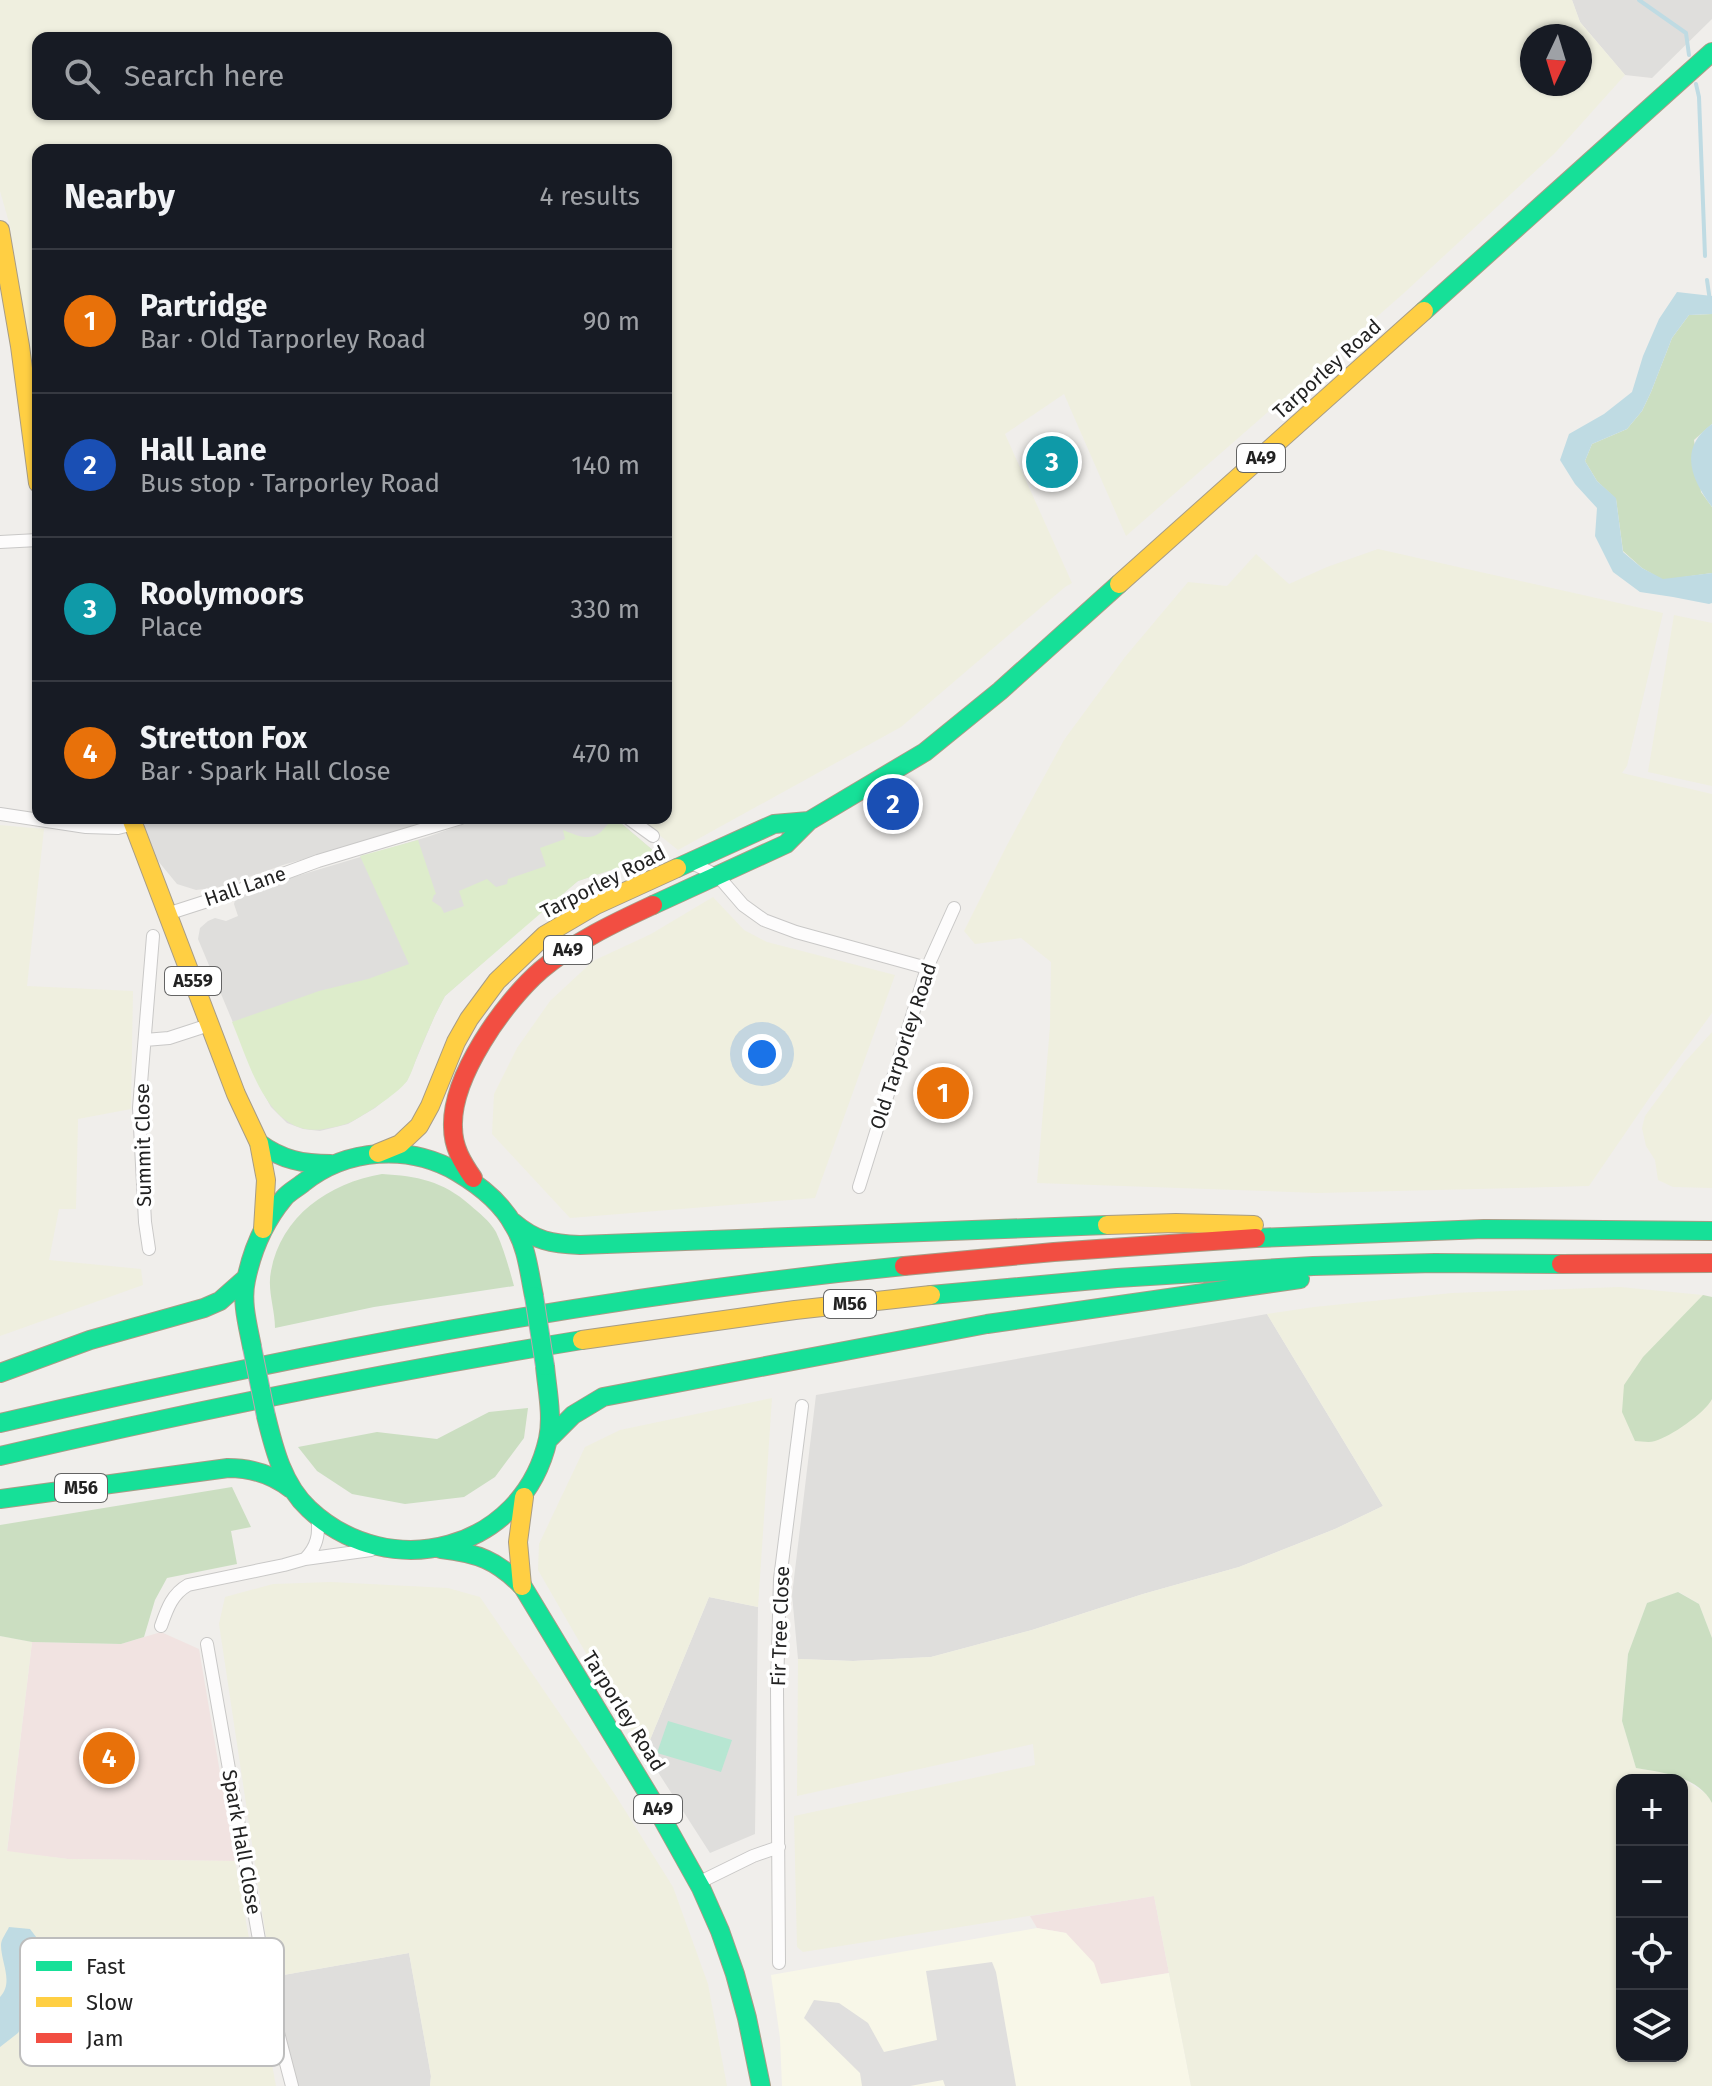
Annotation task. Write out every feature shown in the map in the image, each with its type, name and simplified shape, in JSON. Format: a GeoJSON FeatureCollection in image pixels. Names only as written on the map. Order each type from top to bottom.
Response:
{"type":"FeatureCollection","features":[{"type":"Feature","properties":{"kind":"main road","name":"Tarporley Road"},"geometry":{"type":"LineString","coordinates":[[473,1178],[456,1149],[452,1135],[457,1097],[492,1027],[526,984],[577,944],[636,912],[786,844],[809,821],[925,752],[1000,691],[1712,52]]}},
{"type":"Feature","properties":{"kind":"main road"},"geometry":{"type":"LineString","coordinates":[[0,230],[32,437]]}},
{"type":"Feature","properties":{"kind":"main road","name":"Tarporley Road"},"geometry":{"type":"LineString","coordinates":[[378,1153],[400,1144],[419,1126],[469,1019],[497,981],[545,935],[596,905],[774,824],[809,821]]}},
{"type":"Feature","properties":{"kind":"main road","name":"A559"},"geometry":{"type":"LineString","coordinates":[[134,824],[236,1094],[259,1143],[266,1180],[263,1229]]}},
{"type":"Feature","properties":{"kind":"main road"},"geometry":{"type":"LineString","coordinates":[[259,1143],[296,1163],[331,1164]]}},
{"type":"Feature","properties":{"kind":"main road"},"geometry":{"type":"LineString","coordinates":[[378,1153],[399,1153],[439,1161],[473,1178],[490,1194],[513,1222],[522,1246],[545,1366],[549,1439],[524,1497],[487,1529],[441,1549],[411,1552],[381,1549],[345,1537],[317,1517],[293,1491],[274,1453],[246,1310],[246,1278],[269,1215],[286,1195],[313,1173],[331,1164],[378,1153]]}},
{"type":"Feature","properties":{"kind":"main road","name":"M56"},"geometry":{"type":"LineString","coordinates":[[513,1222],[532,1237],[562,1244],[588,1245],[1176,1223],[1411,1230]]}},
{"type":"Feature","properties":{"kind":"main road","name":"M56"},"geometry":{"type":"LineString","coordinates":[[0,1423],[357,1346],[512,1319],[795,1279],[1056,1252],[1272,1237],[1411,1230],[1563,1228],[1712,1231]]}},
{"type":"Feature","properties":{"kind":"main road","name":"M56"},"geometry":{"type":"LineString","coordinates":[[0,1456],[135,1423],[350,1380],[513,1351],[801,1309],[1083,1281],[1277,1268],[1412,1262],[1712,1263]]}},
{"type":"Feature","properties":{"kind":"main road","name":"M56"},"geometry":{"type":"LineString","coordinates":[[549,1439],[560,1424],[603,1397],[987,1324],[1412,1262]]}},
{"type":"Feature","properties":{"kind":"main road"},"geometry":{"type":"LineString","coordinates":[[0,1373],[90,1340],[204,1308],[220,1301],[246,1278]]}},
{"type":"Feature","properties":{"kind":"main road","name":"M56"},"geometry":{"type":"LineString","coordinates":[[0,1499],[228,1468],[258,1470],[293,1491]]}},
{"type":"Feature","properties":{"kind":"main road","name":"Tarporley Road"},"geometry":{"type":"LineString","coordinates":[[523,1587],[518,1567],[517,1540],[524,1497]]}},
{"type":"Feature","properties":{"kind":"main road","name":"Tarporley Road"},"geometry":{"type":"LineString","coordinates":[[441,1549],[483,1556],[509,1571],[523,1587],[666,1822],[725,1944],[742,1994],[761,2086]]}},
{"type":"Feature","properties":{"kind":"street"},"geometry":{"type":"LineString","coordinates":[[0,542],[32,540]]}},
{"type":"Feature","properties":{"kind":"street"},"geometry":{"type":"LineString","coordinates":[[0,814],[32,819]]}},
{"type":"Feature","properties":{"kind":"street"},"geometry":{"type":"LineString","coordinates":[[66,824],[118,828],[127,824]]}},
{"type":"Feature","properties":{"kind":"street","name":"Hall Lane"},"geometry":{"type":"LineString","coordinates":[[167,914],[318,861],[441,824]]}},
{"type":"Feature","properties":{"kind":"street"},"geometry":{"type":"LineString","coordinates":[[636,824],[653,836]]}},
{"type":"Feature","properties":{"kind":"street"},"geometry":{"type":"LineString","coordinates":[[690,862],[718,876],[743,905],[764,920],[927,968]]}},
{"type":"Feature","properties":{"kind":"street","name":"Old Tarporley Road"},"geometry":{"type":"LineString","coordinates":[[859,1187],[927,968],[954,908]]}},
{"type":"Feature","properties":{"kind":"street","name":"Summit Close"},"geometry":{"type":"LineString","coordinates":[[149,1249],[139,1108],[153,936]]}},
{"type":"Feature","properties":{"kind":"street"},"geometry":{"type":"LineString","coordinates":[[145,1040],[169,1038],[209,1025]]}},
{"type":"Feature","properties":{"kind":"street","name":"Fir Tree Close"},"geometry":{"type":"LineString","coordinates":[[779,1963],[777,1689],[780,1579],[802,1406]]}},
{"type":"Feature","properties":{"kind":"street"},"geometry":{"type":"LineString","coordinates":[[305,1559],[316,1543],[317,1517]]}},
{"type":"Feature","properties":{"kind":"street"},"geometry":{"type":"LineString","coordinates":[[161,1626],[169,1604],[188,1585],[305,1559],[381,1549]]}},
{"type":"Feature","properties":{"kind":"street","name":"Spark Hall Close"},"geometry":{"type":"LineString","coordinates":[[207,1644],[259,1938]]}},
{"type":"Feature","properties":{"kind":"street"},"geometry":{"type":"LineString","coordinates":[[698,1883],[779,1847]]}},
{"type":"Feature","properties":{"kind":"street","name":"Spark Hall Close"},"geometry":{"type":"LineString","coordinates":[[284,2055],[292,2086]]}},
{"type":"Feature","properties":{"kind":"shaded area"},"geometry":{"type":"Polygon","coordinates":[[[1572,0],[1712,0],[1712,19],[1652,78],[1625,75],[1592,36],[1592,24],[1580,22],[1572,0]]]}},
{"type":"Feature","properties":{"kind":"shaded area"},"geometry":{"type":"Polygon","coordinates":[[[143,824],[421,824],[220,887],[196,890],[177,884],[154,856],[143,824]]]}},
{"type":"Feature","properties":{"kind":"shaded area"},"geometry":{"type":"Polygon","coordinates":[[[464,824],[622,824],[662,858],[578,881],[547,906],[445,996],[407,1081],[375,1108],[348,1124],[320,1131],[287,1123],[271,1107],[260,1087],[198,939],[200,928],[215,918],[226,921],[238,916],[235,900],[287,879],[464,824]]]}},
{"type":"Feature","properties":{"kind":"shaded area"},"geometry":{"type":"Polygon","coordinates":[[[1267,1314],[1383,1506],[1335,1529],[1239,1567],[1032,1630],[931,1657],[853,1661],[798,1659],[792,1595],[816,1395],[1267,1314]]]}},
{"type":"Feature","properties":{"kind":"shaded area"},"geometry":{"type":"Polygon","coordinates":[[[709,1597],[758,1607],[755,1834],[710,1853],[645,1752],[709,1597]]]}},
{"type":"Feature","properties":{"kind":"shaded area"},"geometry":{"type":"Polygon","coordinates":[[[161,1632],[199,1649],[235,1861],[68,1859],[7,1852],[32,1642],[121,1644],[161,1632]]]}},
{"type":"Feature","properties":{"kind":"shaded area"},"geometry":{"type":"Polygon","coordinates":[[[1154,1896],[1169,1973],[1101,1984],[1066,1933],[1037,1928],[1030,1916],[1154,1896]]]}},
{"type":"Feature","properties":{"kind":"shaded area"},"geometry":{"type":"Polygon","coordinates":[[[1037,1928],[1066,1933],[1094,1963],[1101,1984],[1169,1973],[1191,2086],[782,2086],[780,2038],[771,1975],[1037,1928]]]}},
{"type":"Feature","properties":{"kind":"shaded area"},"geometry":{"type":"Polygon","coordinates":[[[409,1953],[431,2076],[430,2086],[296,2086],[284,2032],[284,1975],[409,1953]]]}},
{"type":"Feature","properties":{"kind":"shaded area"},"geometry":{"type":"Polygon","coordinates":[[[992,1962],[1016,2086],[945,2086],[943,2080],[910,2086],[862,2086],[860,2073],[804,2018],[814,2000],[839,2003],[868,2023],[884,2052],[937,2040],[926,1971],[992,1962]]]}},
{"type":"Feature","properties":{"kind":"green space"},"geometry":{"type":"Polygon","coordinates":[[[0,0],[1572,0],[1582,24],[1520,24],[1520,96],[1592,96],[1592,36],[1625,75],[1555,153],[1404,293],[1126,536],[1064,394],[1005,434],[1072,583],[901,727],[678,850],[646,824],[672,824],[672,144],[32,144],[32,366],[10,226],[0,191],[0,0]]]}},
{"type":"Feature","properties":{"kind":"green space"},"geometry":{"type":"Polygon","coordinates":[[[1712,314],[1712,424],[1694,440],[1701,492],[1712,507],[1712,573],[1663,580],[1642,568],[1623,551],[1616,499],[1597,481],[1585,461],[1592,444],[1627,429],[1642,411],[1672,338],[1689,315],[1712,314]]]}},
{"type":"Feature","properties":{"kind":"green space"},"geometry":{"type":"Polygon","coordinates":[[[1378,549],[1663,613],[1627,766],[1622,773],[1712,794],[1712,1013],[1589,1186],[1318,1193],[1037,1183],[1050,1026],[1051,962],[1021,938],[975,944],[964,931],[1006,847],[1064,740],[1125,657],[1188,582],[1227,586],[1256,554],[1289,584],[1378,549]]]}},
{"type":"Feature","properties":{"kind":"green space"},"geometry":{"type":"Polygon","coordinates":[[[1674,615],[1712,623],[1712,786],[1648,772],[1674,615]]]}},
{"type":"Feature","properties":{"kind":"green space"},"geometry":{"type":"Polygon","coordinates":[[[608,824],[622,824],[662,858],[578,881],[445,996],[409,1078],[398,1091],[377,1106],[355,1120],[329,1128],[308,1129],[291,1124],[277,1112],[255,1078],[232,1022],[409,964],[360,856],[418,840],[436,894],[432,901],[444,913],[464,906],[459,891],[487,879],[496,887],[507,884],[508,879],[546,866],[540,848],[565,839],[563,830],[582,837],[592,837],[608,824]]]}},
{"type":"Feature","properties":{"kind":"green space"},"geometry":{"type":"Polygon","coordinates":[[[0,825],[44,829],[27,986],[133,991],[131,1109],[78,1119],[76,1209],[59,1209],[49,1260],[141,1269],[143,1285],[0,1336],[0,825]]]}},
{"type":"Feature","properties":{"kind":"green space"},"geometry":{"type":"Polygon","coordinates":[[[713,897],[744,930],[767,942],[895,975],[815,1198],[570,1218],[492,1134],[494,1094],[517,1048],[550,1001],[593,961],[651,934],[713,897]]]}},
{"type":"Feature","properties":{"kind":"green space"},"geometry":{"type":"Polygon","coordinates":[[[1712,1032],[1712,1188],[1673,1187],[1658,1180],[1655,1160],[1646,1146],[1642,1128],[1645,1116],[1684,1063],[1712,1032]]]}},
{"type":"Feature","properties":{"kind":"green space"},"geometry":{"type":"Polygon","coordinates":[[[382,1174],[429,1181],[450,1190],[470,1205],[496,1232],[514,1286],[374,1307],[275,1328],[270,1278],[276,1251],[285,1234],[310,1205],[326,1194],[362,1178],[382,1174]]]}},
{"type":"Feature","properties":{"kind":"green space"},"geometry":{"type":"Polygon","coordinates":[[[1620,1287],[1703,1295],[1677,1324],[1712,1395],[1712,1638],[1699,1604],[1679,1592],[1647,1603],[1628,1654],[1622,1721],[1636,1768],[1671,1774],[1616,1774],[1616,2062],[1688,2062],[1688,1782],[1708,1795],[1712,1803],[1712,2086],[1191,2086],[1154,1896],[803,1952],[797,1947],[794,1816],[1035,1765],[1033,1744],[797,1796],[798,1659],[853,1661],[931,1657],[1032,1630],[1239,1567],[1335,1529],[1383,1506],[1267,1314],[1452,1293],[1620,1287]]]}},
{"type":"Feature","properties":{"kind":"green space"},"geometry":{"type":"Polygon","coordinates":[[[1703,1295],[1712,1297],[1712,1399],[1695,1417],[1669,1435],[1653,1442],[1635,1441],[1622,1412],[1624,1385],[1643,1357],[1703,1295]]]}},
{"type":"Feature","properties":{"kind":"green space"},"geometry":{"type":"Polygon","coordinates":[[[772,1398],[758,1607],[709,1597],[645,1752],[538,1570],[539,1544],[585,1447],[620,1430],[772,1398]]]}},
{"type":"Feature","properties":{"kind":"green space"},"geometry":{"type":"Polygon","coordinates":[[[528,1408],[524,1438],[495,1477],[464,1497],[405,1504],[352,1494],[317,1471],[298,1447],[377,1432],[437,1439],[489,1412],[528,1408]]]}},
{"type":"Feature","properties":{"kind":"green space"},"geometry":{"type":"Polygon","coordinates":[[[232,1487],[251,1527],[231,1531],[237,1564],[167,1578],[155,1600],[144,1637],[121,1644],[32,1642],[0,1636],[0,1525],[232,1487]]]}},
{"type":"Feature","properties":{"kind":"green space"},"geometry":{"type":"Polygon","coordinates":[[[331,1582],[448,1588],[480,1597],[616,1796],[673,1887],[708,1984],[727,2086],[430,2086],[431,2076],[409,1953],[284,1975],[284,1938],[266,1938],[219,1624],[225,1597],[273,1584],[331,1582]]]}},
{"type":"Feature","properties":{"kind":"green space"},"geometry":{"type":"Polygon","coordinates":[[[1678,1592],[1699,1604],[1712,1638],[1712,1803],[1706,1794],[1688,1782],[1688,1774],[1636,1768],[1622,1721],[1628,1654],[1647,1603],[1678,1592]]]}},
{"type":"Feature","properties":{"kind":"green space"},"geometry":{"type":"Polygon","coordinates":[[[0,1636],[32,1642],[7,1851],[68,1859],[235,1861],[249,1938],[20,1938],[20,2066],[272,2066],[276,2086],[0,2086],[0,1636]]]}},
{"type":"Feature","properties":{"kind":"green space"},"geometry":{"type":"Polygon","coordinates":[[[668,1721],[732,1740],[721,1772],[657,1753],[668,1721]]]}},
{"type":"Feature","properties":{"kind":"water"},"geometry":{"type":"Polygon","coordinates":[[[1677,292],[1712,296],[1712,314],[1689,315],[1672,338],[1642,411],[1627,429],[1592,444],[1585,461],[1597,481],[1616,498],[1623,552],[1642,568],[1663,579],[1712,573],[1712,603],[1709,604],[1640,592],[1613,572],[1595,536],[1597,508],[1575,484],[1560,460],[1569,434],[1604,414],[1632,392],[1659,319],[1677,292]]]}},
{"type":"Feature","properties":{"kind":"water"},"geometry":{"type":"Polygon","coordinates":[[[1712,424],[1712,507],[1698,486],[1691,464],[1695,443],[1712,424]]]}},
{"type":"Feature","properties":{"kind":"water"},"geometry":{"type":"Polygon","coordinates":[[[9,1927],[30,1929],[37,1938],[20,1938],[20,2030],[0,2047],[0,1997],[6,1985],[1,1945],[9,1927]]]}},
{"type":"Feature","properties":{"kind":"waterway"},"geometry":{"type":"LineString","coordinates":[[1639,0],[1686,33],[1689,55]]}},
{"type":"Feature","properties":{"kind":"waterway"},"geometry":{"type":"LineString","coordinates":[[1696,84],[1705,256]]}},
{"type":"Feature","properties":{"kind":"waterway"},"geometry":{"type":"LineString","coordinates":[[1707,280],[1710,301]]}},
{"type":"Feature","properties":{"kind":"traffic: fast"},"geometry":{"type":"LineString","coordinates":[[1424,311],[1712,52]]}},
{"type":"Feature","properties":{"kind":"traffic: fast"},"geometry":{"type":"LineString","coordinates":[[653,905],[786,844],[809,821],[925,752],[1000,691],[1119,584]]}},
{"type":"Feature","properties":{"kind":"traffic: fast"},"geometry":{"type":"LineString","coordinates":[[677,868],[774,824],[809,821]]}},
{"type":"Feature","properties":{"kind":"traffic: fast"},"geometry":{"type":"LineString","coordinates":[[259,1143],[293,1160],[331,1164]]}},
{"type":"Feature","properties":{"kind":"traffic: fast"},"geometry":{"type":"LineString","coordinates":[[252,1347],[244,1297],[252,1258],[265,1227],[291,1192],[320,1171],[358,1157],[378,1154],[419,1157],[457,1172],[482,1189],[503,1210],[522,1242],[534,1296]]}},
{"type":"Feature","properties":{"kind":"traffic: fast"},"geometry":{"type":"LineString","coordinates":[[513,1222],[544,1240],[580,1245],[1107,1225]]}},
{"type":"Feature","properties":{"kind":"traffic: fast"},"geometry":{"type":"LineString","coordinates":[[1256,1238],[1484,1229],[1712,1231]]}},
{"type":"Feature","properties":{"kind":"traffic: fast"},"geometry":{"type":"LineString","coordinates":[[931,1295],[1117,1278],[1313,1266],[1561,1264]]}},
{"type":"Feature","properties":{"kind":"traffic: fast"},"geometry":{"type":"LineString","coordinates":[[0,1423],[224,1374],[449,1330],[676,1293],[904,1266]]}},
{"type":"Feature","properties":{"kind":"traffic: fast"},"geometry":{"type":"LineString","coordinates":[[0,1373],[90,1340],[204,1308],[220,1301],[246,1278]]}},
{"type":"Feature","properties":{"kind":"traffic: fast"},"geometry":{"type":"LineString","coordinates":[[549,1439],[573,1415],[603,1397],[987,1324],[1300,1279]]}},
{"type":"Feature","properties":{"kind":"traffic: fast"},"geometry":{"type":"LineString","coordinates":[[534,1296],[545,1366]]}},
{"type":"Feature","properties":{"kind":"traffic: fast"},"geometry":{"type":"LineString","coordinates":[[0,1456],[290,1393],[582,1340]]}},
{"type":"Feature","properties":{"kind":"traffic: fast"},"geometry":{"type":"LineString","coordinates":[[252,1347],[266,1416]]}},
{"type":"Feature","properties":{"kind":"traffic: fast"},"geometry":{"type":"LineString","coordinates":[[266,1416],[276,1454],[292,1489],[309,1509],[342,1532],[377,1546],[414,1550],[450,1544],[483,1530],[512,1508],[534,1477],[549,1430],[545,1366]]}},
{"type":"Feature","properties":{"kind":"traffic: fast"},"geometry":{"type":"LineString","coordinates":[[0,1499],[228,1468],[261,1473],[291,1489]]}},
{"type":"Feature","properties":{"kind":"traffic: fast"},"geometry":{"type":"LineString","coordinates":[[441,1549],[486,1559],[523,1587],[653,1802],[701,1888],[720,1931],[747,2018],[761,2086]]}},
{"type":"Feature","properties":{"kind":"traffic: slow"},"geometry":{"type":"LineString","coordinates":[[0,230],[32,437]]}},
{"type":"Feature","properties":{"kind":"traffic: slow"},"geometry":{"type":"LineString","coordinates":[[1119,584],[1424,311]]}},
{"type":"Feature","properties":{"kind":"traffic: slow"},"geometry":{"type":"LineString","coordinates":[[133,824],[236,1094],[259,1143],[266,1180],[263,1229]]}},
{"type":"Feature","properties":{"kind":"traffic: slow"},"geometry":{"type":"LineString","coordinates":[[378,1153],[400,1144],[419,1126],[469,1019],[497,981],[545,935],[596,905],[677,868]]}},
{"type":"Feature","properties":{"kind":"traffic: slow"},"geometry":{"type":"LineString","coordinates":[[1107,1225],[1254,1225]]}},
{"type":"Feature","properties":{"kind":"traffic: slow"},"geometry":{"type":"LineString","coordinates":[[582,1340],[795,1310],[931,1295]]}},
{"type":"Feature","properties":{"kind":"traffic: slow"},"geometry":{"type":"LineString","coordinates":[[522,1586],[518,1542],[524,1497]]}},
{"type":"Feature","properties":{"kind":"traffic: jam"},"geometry":{"type":"LineString","coordinates":[[473,1178],[459,1154],[453,1127],[461,1086],[482,1042],[511,1001],[541,970],[581,942],[653,905]]}},
{"type":"Feature","properties":{"kind":"traffic: jam"},"geometry":{"type":"LineString","coordinates":[[904,1266],[1256,1238]]}},
{"type":"Feature","properties":{"kind":"traffic: jam"},"geometry":{"type":"LineString","coordinates":[[1561,1264],[1712,1263]]}},
{"type":"Feature","properties":{"kind":"place","name":"Roolymoors"},"geometry":{"type":"Point","coordinates":[1052,462]}},
{"type":"Feature","properties":{"kind":"place","name":"Hall Lane"},"geometry":{"type":"Point","coordinates":[893,804]}},
{"type":"Feature","properties":{"kind":"place","name":"Partridge"},"geometry":{"type":"Point","coordinates":[943,1093]}},
{"type":"Feature","properties":{"kind":"place","name":"Stretton Fox"},"geometry":{"type":"Point","coordinates":[109,1758]}}]}
